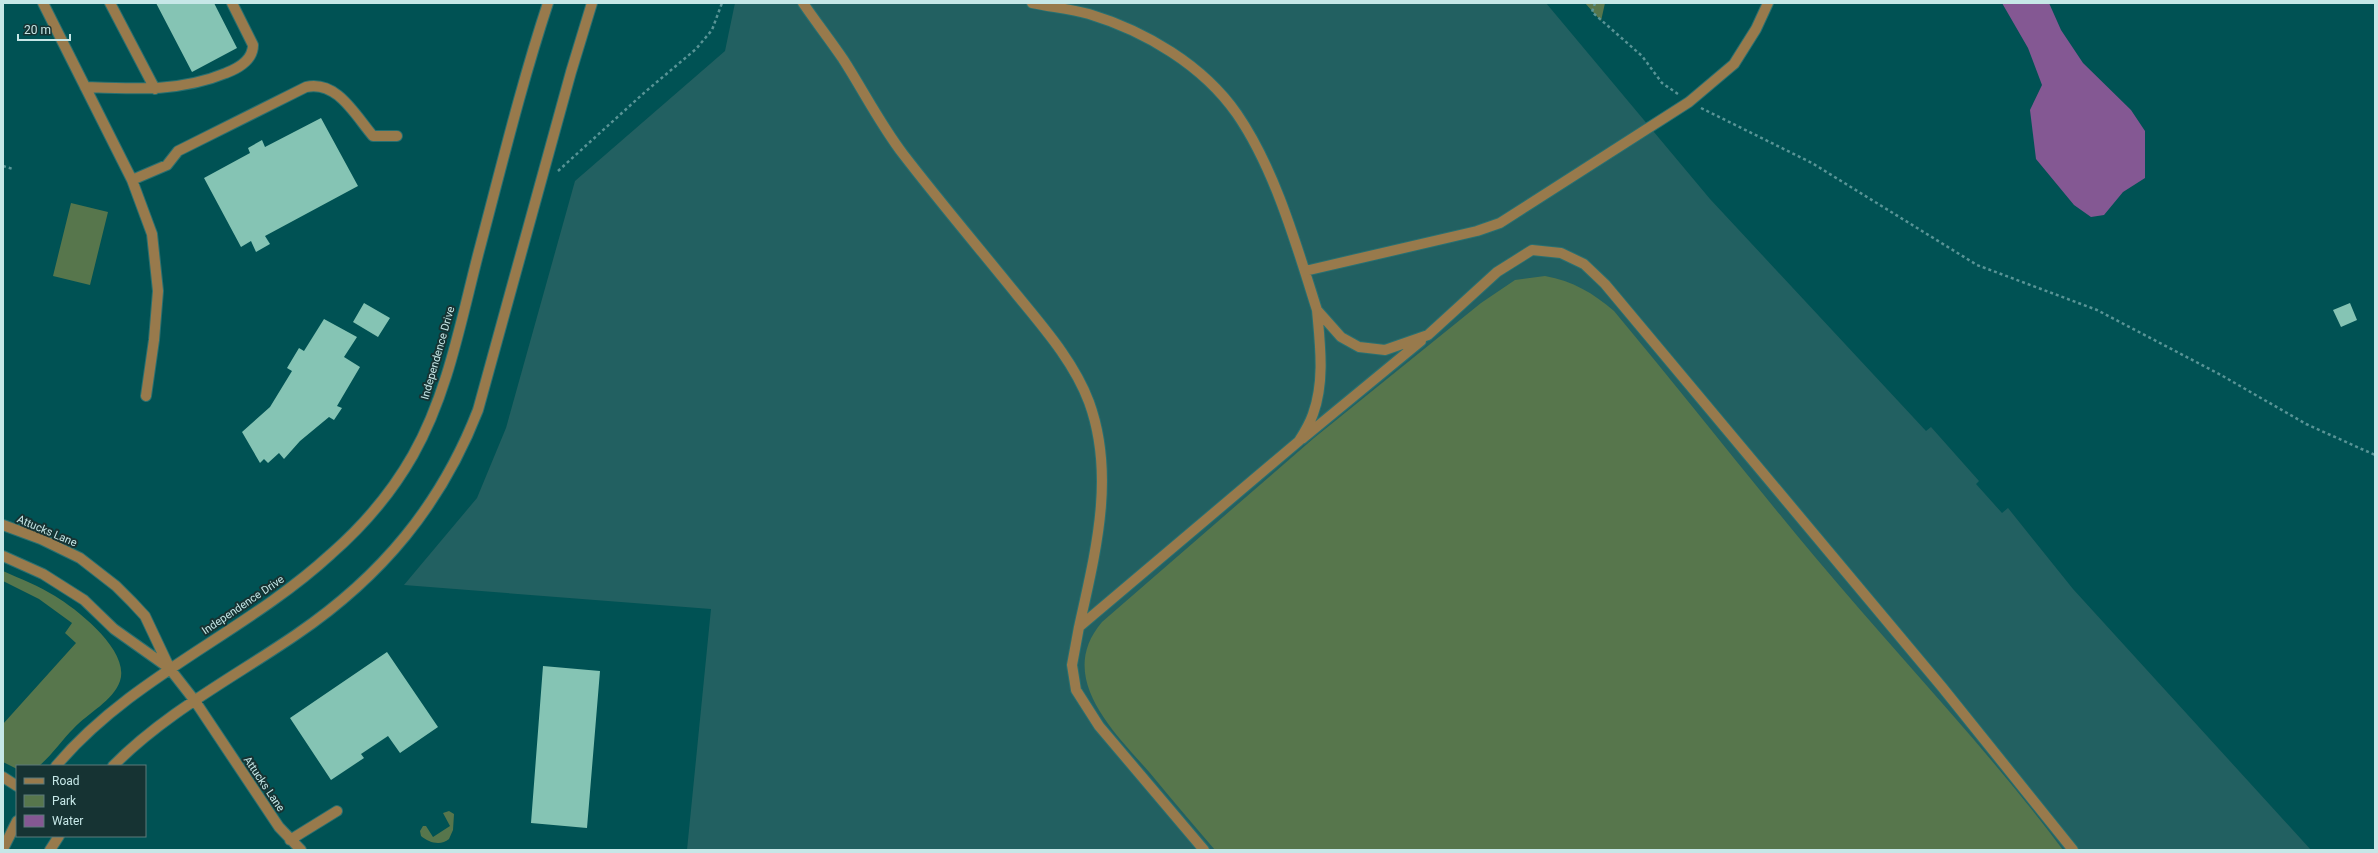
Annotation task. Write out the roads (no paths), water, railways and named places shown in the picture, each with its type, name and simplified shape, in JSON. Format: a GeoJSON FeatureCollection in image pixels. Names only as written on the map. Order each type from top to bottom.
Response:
{"type":"FeatureCollection","features":[{"type":"Feature","properties":{"kind":"street"},"geometry":{"type":"LineString","coordinates":[[43,3],[132,180],[152,234],[157,276],[154,340],[146,396]]}},
{"type":"Feature","properties":{"kind":"street"},"geometry":{"type":"LineString","coordinates":[[110,3],[154,89]]}},
{"type":"Feature","properties":{"kind":"street"},"geometry":{"type":"LineString","coordinates":[[87,91],[154,89],[202,82],[233,70],[249,59],[254,51],[254,44],[232,3]]}},
{"type":"Feature","properties":{"kind":"street","name":"Independence Drive"},"geometry":{"type":"LineString","coordinates":[[57,765],[92,727],[116,706],[255,614],[302,580],[331,554],[378,505],[399,479],[414,453],[431,417],[448,371],[512,125],[548,3]]}},
{"type":"Feature","properties":{"kind":"street"},"geometry":{"type":"LineString","coordinates":[[115,765],[139,743],[195,701],[297,634],[329,611],[357,587],[397,547],[416,524],[452,469],[467,439],[486,385],[550,147],[592,3]]}},
{"type":"Feature","properties":{"kind":"street"},"geometry":{"type":"LineString","coordinates":[[803,3],[842,59],[902,152],[1046,331],[1072,368],[1089,403],[1098,438],[1103,484],[1096,549],[1072,665],[1076,690],[1099,726],[1204,850]]}},
{"type":"Feature","properties":{"kind":"street"},"geometry":{"type":"LineString","coordinates":[[1032,3],[1088,14],[1124,26],[1171,52],[1206,78],[1236,114],[1260,152],[1305,271],[1317,310],[1320,342],[1319,392],[1313,414],[1299,441]]}},
{"type":"Feature","properties":{"kind":"street"},"geometry":{"type":"LineString","coordinates":[[1305,271],[1478,231],[1500,223],[1689,102],[1734,64],[1756,28],[1768,3]]}},
{"type":"Feature","properties":{"kind":"street"},"geometry":{"type":"LineString","coordinates":[[132,180],[166,165],[178,151],[184,147],[306,87],[314,85],[322,86],[336,92],[373,136],[397,136]]}},
{"type":"Feature","properties":{"kind":"street"},"geometry":{"type":"LineString","coordinates":[[1079,627],[1299,441],[1428,335],[1497,272],[1532,250],[1561,253],[1584,264],[1615,296],[1942,687],[2073,850]]}},
{"type":"Feature","properties":{"kind":"street"},"geometry":{"type":"LineString","coordinates":[[1317,310],[1341,337],[1359,348],[1385,350],[1428,335]]}},
{"type":"Feature","properties":{"kind":"street","name":"Attucks Lane"},"geometry":{"type":"LineString","coordinates":[[3,525],[62,548],[80,558],[116,586],[145,616],[170,669],[195,701],[271,816],[290,840],[301,850]]}},
{"type":"Feature","properties":{"kind":"street","name":"Attucks Lane"},"geometry":{"type":"LineString","coordinates":[[3,556],[43,574],[78,596],[101,615],[114,630],[170,669]]}},
{"type":"Feature","properties":{"kind":"street"},"geometry":{"type":"LineString","coordinates":[[3,777],[16,785]]}},
{"type":"Feature","properties":{"kind":"street"},"geometry":{"type":"LineString","coordinates":[[290,840],[337,811]]}},
{"type":"Feature","properties":{"kind":"street"},"geometry":{"type":"LineString","coordinates":[[3,849],[16,823]]}},
{"type":"Feature","properties":{"kind":"street"},"geometry":{"type":"LineString","coordinates":[[50,850],[58,837]]}},
{"type":"Feature","properties":{"kind":"water"},"geometry":{"type":"Polygon","coordinates":[[[2002,3],[2049,3],[2061,30],[2083,63],[2131,110],[2145,131],[2145,178],[2123,192],[2104,215],[2091,217],[2074,205],[2036,159],[2030,110],[2042,85],[2028,48],[2002,3]]]}}]}
